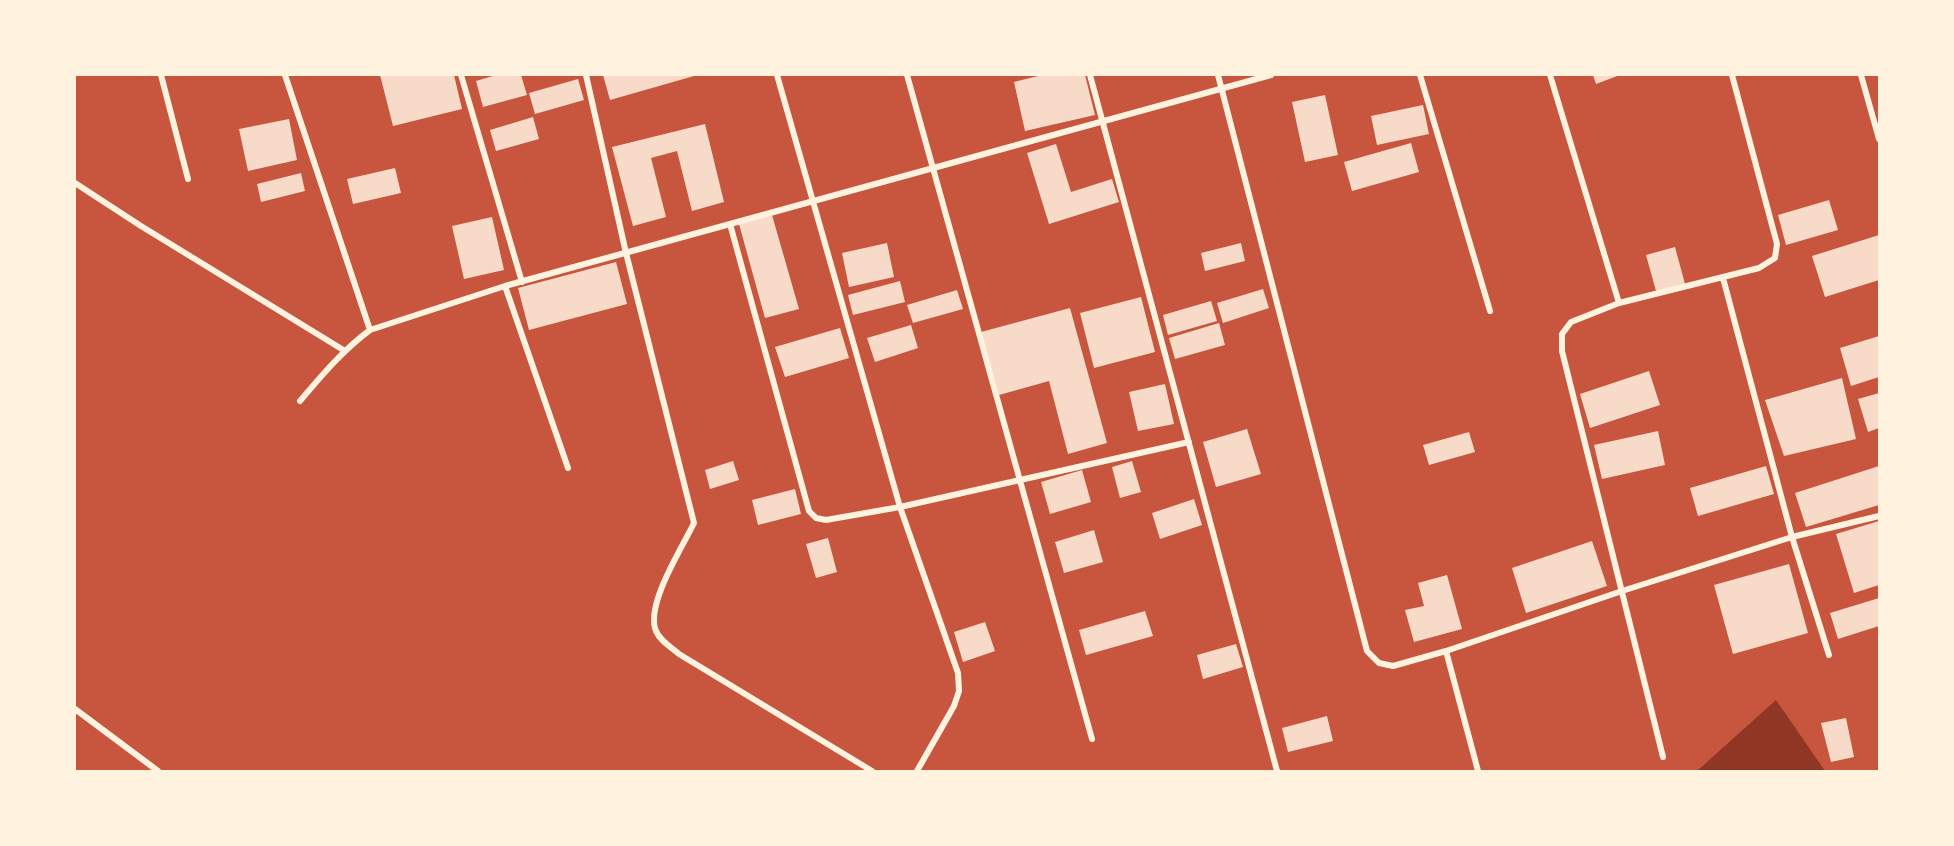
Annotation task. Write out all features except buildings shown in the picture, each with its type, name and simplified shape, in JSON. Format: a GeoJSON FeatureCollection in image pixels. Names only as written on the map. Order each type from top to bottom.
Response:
{"type":"FeatureCollection","features":[{"type":"Feature","properties":{"kind":"street"},"geometry":{"type":"LineString","coordinates":[[161,75],[188,178]]}},
{"type":"Feature","properties":{"kind":"street"},"geometry":{"type":"LineString","coordinates":[[285,75],[370,330]]}},
{"type":"Feature","properties":{"kind":"street"},"geometry":{"type":"LineString","coordinates":[[461,75],[522,282]]}},
{"type":"Feature","properties":{"kind":"street"},"geometry":{"type":"LineString","coordinates":[[586,75],[626,253],[694,523],[662,587],[653,619],[655,630],[660,638],[679,654],[872,771]]}},
{"type":"Feature","properties":{"kind":"street"},"geometry":{"type":"LineString","coordinates":[[777,75],[900,507],[958,673],[959,691],[954,706],[917,771]]}},
{"type":"Feature","properties":{"kind":"street"},"geometry":{"type":"LineString","coordinates":[[907,75],[1092,739]]}},
{"type":"Feature","properties":{"kind":"street"},"geometry":{"type":"LineString","coordinates":[[1090,75],[1277,771]]}},
{"type":"Feature","properties":{"kind":"street"},"geometry":{"type":"LineString","coordinates":[[1218,75],[1367,651],[1379,663],[1393,666],[1446,651],[1622,591],[1792,537],[1879,516]]}},
{"type":"Feature","properties":{"kind":"street"},"geometry":{"type":"LineString","coordinates":[[300,401],[345,351],[370,330],[505,286],[1270,75]]}},
{"type":"Feature","properties":{"kind":"street"},"geometry":{"type":"LineString","coordinates":[[1420,75],[1490,311]]}},
{"type":"Feature","properties":{"kind":"street"},"geometry":{"type":"LineString","coordinates":[[1550,75],[1619,303]]}},
{"type":"Feature","properties":{"kind":"street"},"geometry":{"type":"LineString","coordinates":[[1663,757],[1562,351],[1562,334],[1571,321],[1619,303],[1759,268],[1775,258],[1778,244],[1732,75]]}},
{"type":"Feature","properties":{"kind":"street"},"geometry":{"type":"LineString","coordinates":[[1861,75],[1879,139]]}},
{"type":"Feature","properties":{"kind":"street"},"geometry":{"type":"LineString","coordinates":[[75,183],[345,351]]}},
{"type":"Feature","properties":{"kind":"street"},"geometry":{"type":"LineString","coordinates":[[730,224],[809,511],[816,518],[826,520],[900,507],[1189,442]]}},
{"type":"Feature","properties":{"kind":"street"},"geometry":{"type":"LineString","coordinates":[[1724,278],[1792,537],[1829,655]]}},
{"type":"Feature","properties":{"kind":"street"},"geometry":{"type":"LineString","coordinates":[[505,286],[568,468]]}},
{"type":"Feature","properties":{"kind":"street"},"geometry":{"type":"LineString","coordinates":[[1446,651],[1478,771]]}},
{"type":"Feature","properties":{"kind":"street"},"geometry":{"type":"LineString","coordinates":[[75,709],[158,771]]}},
{"type":"Feature","properties":{"kind":"shaded area"},"geometry":{"type":"Polygon","coordinates":[[[1776,700],[1825,771],[1697,771],[1776,700]]]}}]}
